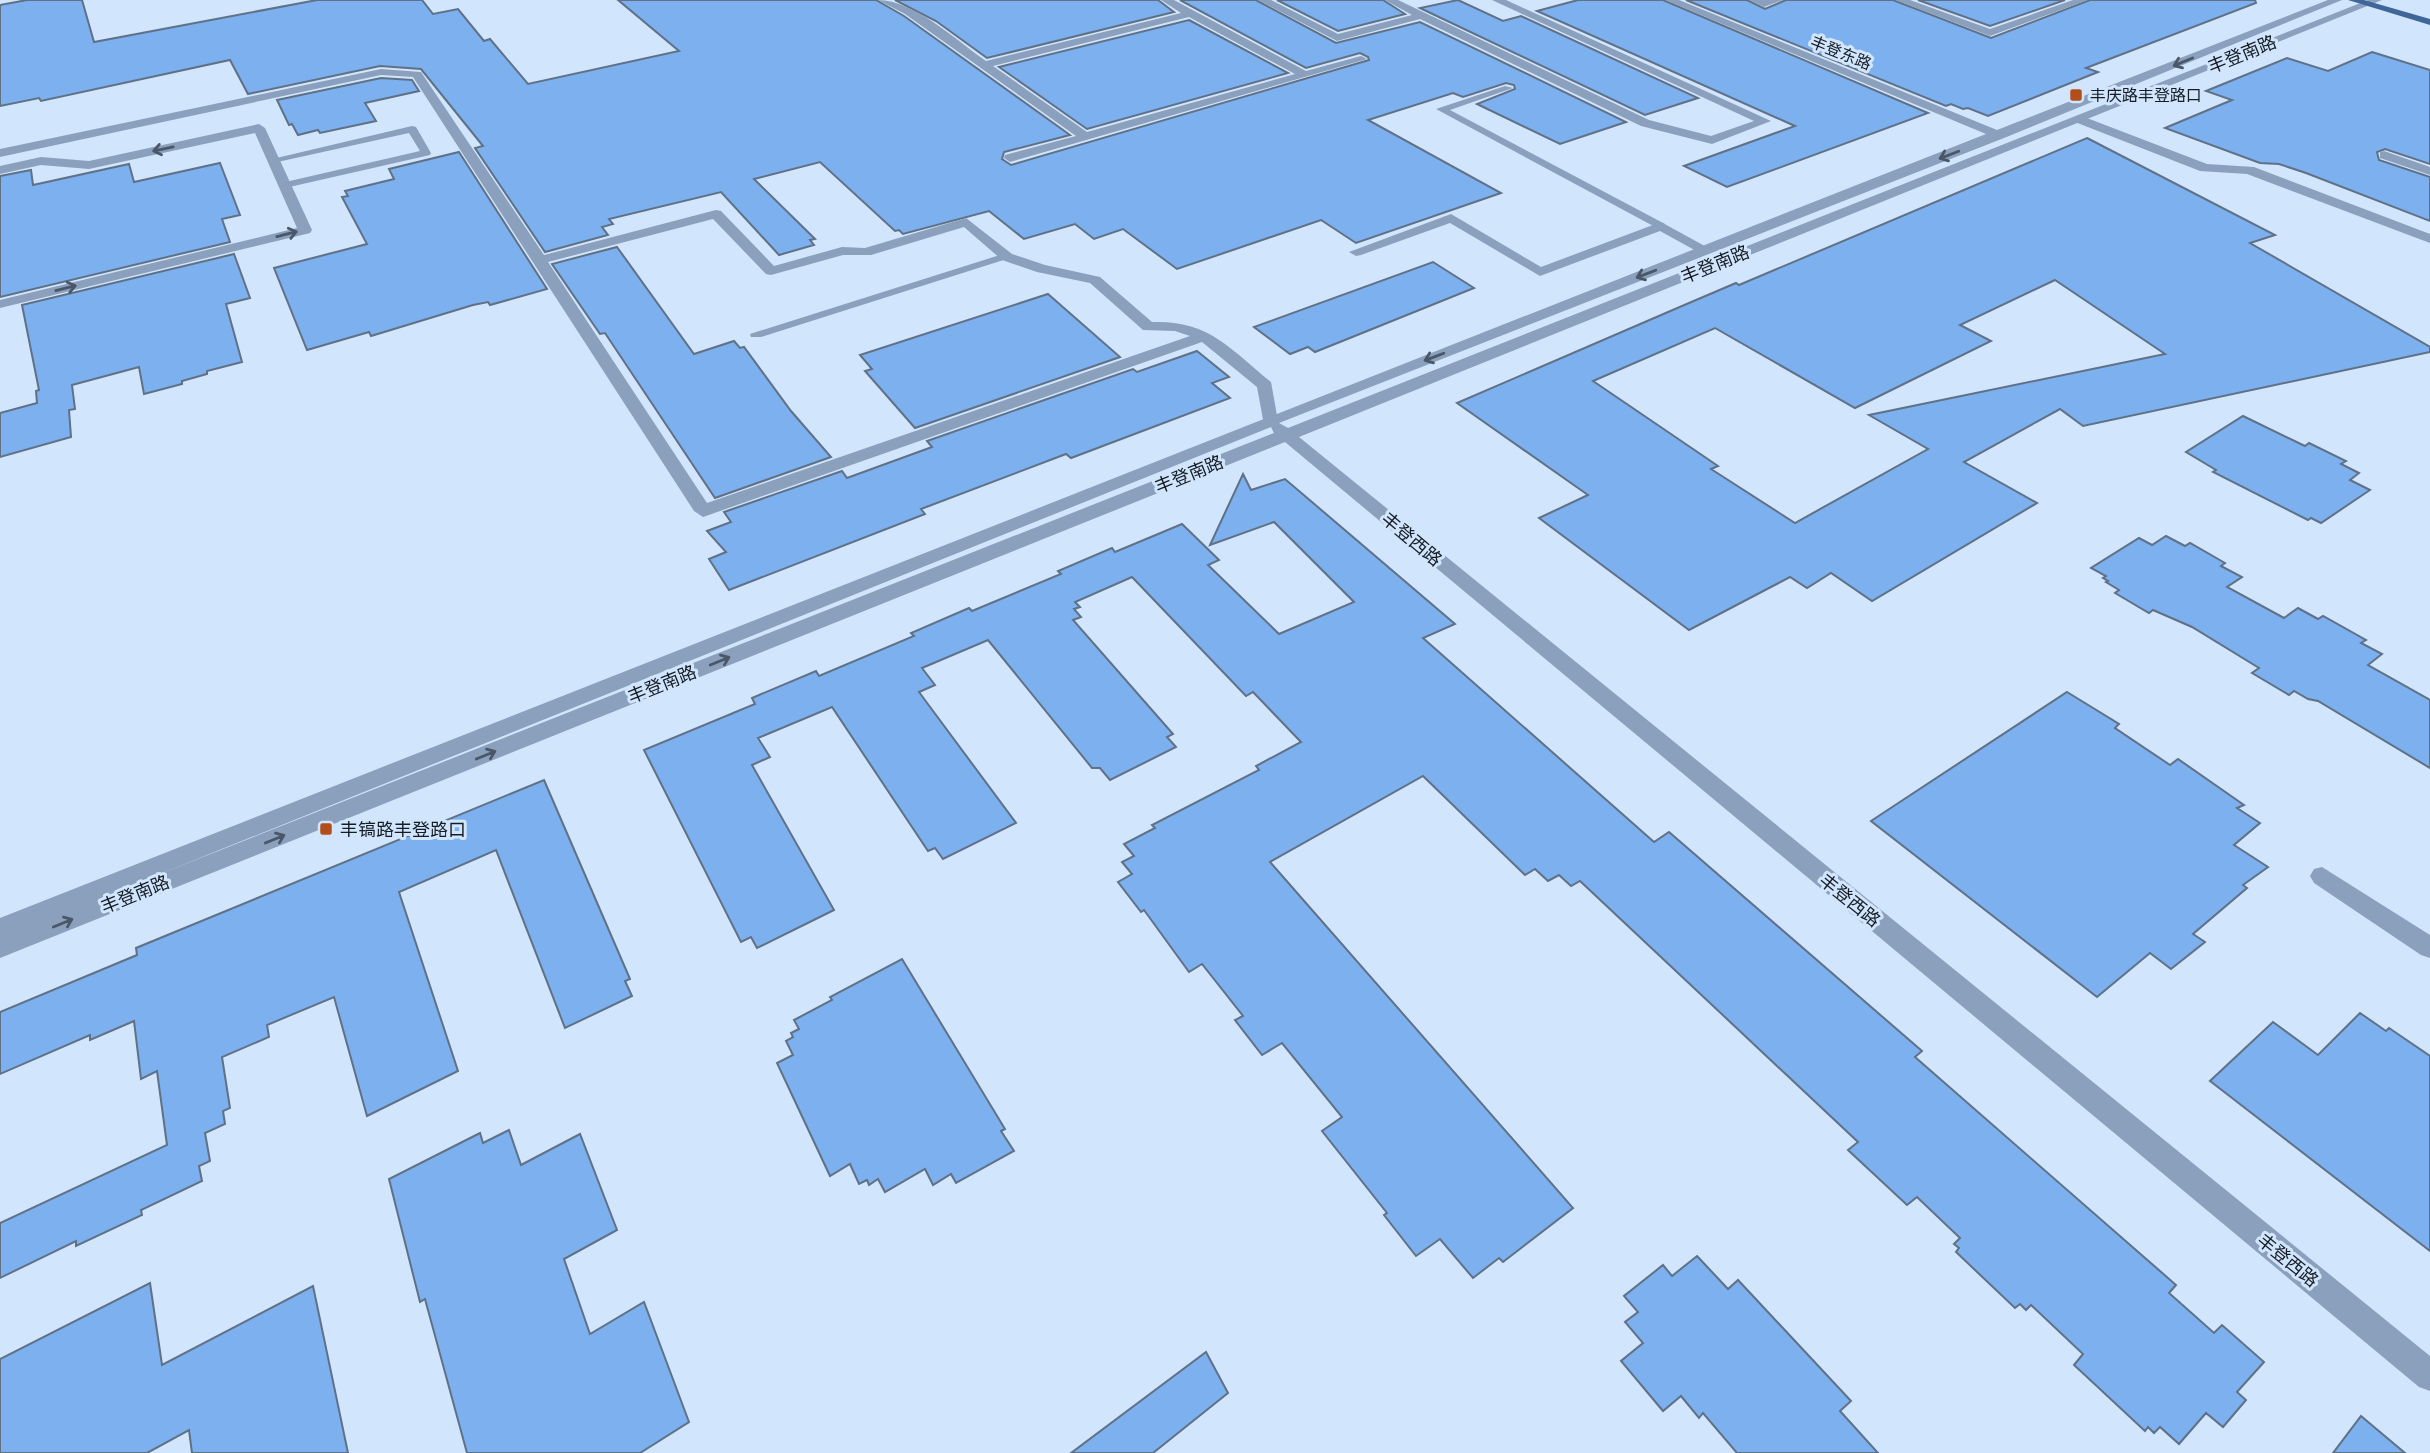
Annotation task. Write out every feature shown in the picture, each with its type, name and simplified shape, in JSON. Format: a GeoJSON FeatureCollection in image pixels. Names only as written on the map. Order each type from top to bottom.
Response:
{"type":"FeatureCollection","features":[{"type":"Feature","properties":{"kind":"main road"},"geometry":{"type":"LineString","coordinates":[[2397,0],[2430,10]]}},
{"type":"Feature","properties":{"kind":"main road"},"geometry":{"type":"LineString","coordinates":[[2366,1],[2430,22]]}},
{"type":"Feature","properties":{"kind":"street"},"geometry":{"type":"LineString","coordinates":[[883,0],[909,12],[1086,136]]}},
{"type":"Feature","properties":{"kind":"street"},"geometry":{"type":"LineString","coordinates":[[1166,0],[1225,35],[1239,39],[1305,75]]}},
{"type":"Feature","properties":{"kind":"street"},"geometry":{"type":"LineString","coordinates":[[1263,0],[1336,38],[1422,15]]}},
{"type":"Feature","properties":{"kind":"street"},"geometry":{"type":"LineString","coordinates":[[1395,1],[1645,123],[1712,140],[1765,121],[1497,0]]}},
{"type":"Feature","properties":{"kind":"street","name":"丰登东路"},"geometry":{"type":"LineString","coordinates":[[1670,0],[2000,135]]}},
{"type":"Feature","properties":{"kind":"street"},"geometry":{"type":"LineString","coordinates":[[1754,0],[1764,4],[1778,0]]}},
{"type":"Feature","properties":{"kind":"street"},"geometry":{"type":"LineString","coordinates":[[1900,0],[1990,33],[2084,0]]}},
{"type":"Feature","properties":{"kind":"street","name":"丰登南路"},"geometry":{"type":"LineString","coordinates":[[0,948],[1278,428],[1705,250],[2337,0]]}},
{"type":"Feature","properties":{"kind":"street","name":"丰登南路"},"geometry":{"type":"LineString","coordinates":[[0,928],[1278,428],[2079,119],[2366,1]]}},
{"type":"Feature","properties":{"kind":"street"},"geometry":{"type":"LineString","coordinates":[[984,65],[1189,14]]}},
{"type":"Feature","properties":{"kind":"street"},"geometry":{"type":"LineString","coordinates":[[1010,158],[1361,59]]}},
{"type":"Feature","properties":{"kind":"street"},"geometry":{"type":"LineString","coordinates":[[0,153],[381,72],[417,74],[703,511],[1204,336]]}},
{"type":"Feature","properties":{"kind":"street"},"geometry":{"type":"LineString","coordinates":[[2079,119],[2205,168],[2249,170],[2430,239]]}},
{"type":"Feature","properties":{"kind":"street"},"geometry":{"type":"LineString","coordinates":[[0,170],[41,161],[89,165],[259,128],[305,230],[0,304]]}},
{"type":"Feature","properties":{"kind":"street"},"geometry":{"type":"LineString","coordinates":[[2384,155],[2430,171]]}},
{"type":"Feature","properties":{"kind":"street"},"geometry":{"type":"LineString","coordinates":[[540,260],[716,214],[771,271],[842,251],[866,252],[966,222],[1007,257],[1095,280],[1148,327],[1177,326],[1204,336],[1265,385],[1278,428]]}},
{"type":"Feature","properties":{"kind":"street"},"geometry":{"type":"LineString","coordinates":[[1356,252],[1451,218],[1540,272],[1661,226],[1705,250]]}},
{"type":"Feature","properties":{"kind":"street","name":"丰登西路"},"geometry":{"type":"LineString","coordinates":[[1278,428],[2430,1376]]}},
{"type":"Feature","properties":{"kind":"street"},"geometry":{"type":"LineString","coordinates":[[2322,876],[2430,948]]}},
{"type":"Feature","properties":{"kind":"lane"},"geometry":{"type":"LineString","coordinates":[[1508,88],[1441,109],[1661,226]]}},
{"type":"Feature","properties":{"kind":"lane"},"geometry":{"type":"LineString","coordinates":[[273,160],[412,129],[426,153],[285,185]]}},
{"type":"Feature","properties":{"kind":"lane"},"geometry":{"type":"LineString","coordinates":[[756,334],[1007,257]]}},
{"type":"Feature","properties":{"kind":"building"},"geometry":{"type":"Polygon","coordinates":[[[27,0],[82,0],[94,42],[317,0],[422,0],[433,14],[458,9],[484,41],[490,39],[528,84],[679,51],[618,0],[876,0],[904,16],[1070,135],[1004,152],[1002,159],[1011,165],[1369,60],[1360,53],[1306,68],[1180,0],[1256,0],[1336,43],[1420,22],[1626,122],[1560,144],[1477,104],[1515,89],[1514,85],[1506,83],[1463,97],[1453,93],[1368,120],[1501,193],[1356,243],[1321,220],[1177,269],[1123,229],[1094,239],[1075,224],[1024,239],[989,211],[903,234],[899,230],[895,231],[820,162],[754,179],[815,239],[810,240],[814,245],[779,255],[721,192],[609,219],[613,224],[602,227],[608,235],[545,252],[475,148],[483,146],[421,69],[380,66],[248,94],[230,60],[41,101],[39,98],[0,106],[0,5],[27,0]]]}},
{"type":"Feature","properties":{"kind":"building"},"geometry":{"type":"Polygon","coordinates":[[[895,0],[1158,0],[1174,12],[987,58],[936,21],[895,0]]]}},
{"type":"Feature","properties":{"kind":"building"},"geometry":{"type":"Polygon","coordinates":[[[1277,0],[1383,0],[1405,14],[1338,31],[1277,0]]]}},
{"type":"Feature","properties":{"kind":"building"},"geometry":{"type":"Polygon","coordinates":[[[1458,0],[1503,21],[1521,16],[1698,98],[1645,115],[1420,8],[1458,0]]]}},
{"type":"Feature","properties":{"kind":"building"},"geometry":{"type":"Polygon","coordinates":[[[1578,0],[1663,0],[1928,113],[1727,187],[1684,166],[1795,126],[1537,11],[1578,0]]]}},
{"type":"Feature","properties":{"kind":"building"},"geometry":{"type":"Polygon","coordinates":[[[1686,0],[1747,0],[1765,9],[1786,0],[1893,0],[1991,38],[2090,0],[2255,0],[2256,3],[2086,68],[2098,72],[1988,116],[1968,108],[1963,109],[1951,104],[1946,106],[1686,0]]]}},
{"type":"Feature","properties":{"kind":"building"},"geometry":{"type":"Polygon","coordinates":[[[1918,0],[2065,0],[1990,26],[1918,0]]]}},
{"type":"Feature","properties":{"kind":"building"},"geometry":{"type":"Polygon","coordinates":[[[1189,20],[1288,73],[1087,129],[999,67],[1189,20]]]}},
{"type":"Feature","properties":{"kind":"building"},"geometry":{"type":"Polygon","coordinates":[[[2372,52],[2430,70],[2430,164],[2385,149],[2377,152],[2379,160],[2430,177],[2430,221],[2306,173],[2279,164],[2260,163],[2165,128],[2232,100],[2206,91],[2287,58],[2328,71],[2372,52]]]}},
{"type":"Feature","properties":{"kind":"building"},"geometry":{"type":"Polygon","coordinates":[[[381,78],[412,80],[419,91],[365,103],[376,121],[320,133],[318,130],[298,135],[292,124],[289,125],[277,100],[381,78]]]}},
{"type":"Feature","properties":{"kind":"building"},"geometry":{"type":"Polygon","coordinates":[[[2087,138],[2275,235],[2250,243],[2430,347],[2430,352],[2083,426],[2060,409],[1964,462],[2037,503],[1872,601],[1831,573],[1807,588],[1790,577],[1689,630],[1539,518],[1588,495],[1457,403],[1736,283],[1739,285],[2087,138]],[[2055,280],[1960,325],[1991,341],[1855,408],[1715,328],[1593,381],[1718,466],[1711,469],[1795,523],[1928,449],[1869,415],[2165,354],[2055,280]]]}},
{"type":"Feature","properties":{"kind":"building"},"geometry":{"type":"Polygon","coordinates":[[[459,152],[547,289],[490,305],[488,302],[473,305],[371,336],[369,332],[307,350],[274,268],[367,244],[342,197],[348,196],[345,191],[394,179],[389,169],[459,152]]]}},
{"type":"Feature","properties":{"kind":"building"},"geometry":{"type":"Polygon","coordinates":[[[220,163],[240,215],[222,219],[230,242],[0,297],[0,176],[31,170],[33,185],[129,164],[134,182],[220,163]]]}},
{"type":"Feature","properties":{"kind":"building"},"geometry":{"type":"Polygon","coordinates":[[[617,247],[694,354],[734,341],[740,348],[744,347],[791,411],[831,457],[715,498],[605,333],[600,334],[552,264],[617,247]]]}},
{"type":"Feature","properties":{"kind":"building"},"geometry":{"type":"Polygon","coordinates":[[[234,254],[250,298],[226,304],[242,362],[207,371],[207,374],[182,381],[182,384],[144,394],[139,367],[72,385],[75,409],[69,410],[71,437],[0,457],[0,413],[37,403],[36,391],[39,390],[22,305],[234,254]]]}},
{"type":"Feature","properties":{"kind":"building"},"geometry":{"type":"Polygon","coordinates":[[[1433,262],[1474,288],[1315,352],[1308,347],[1290,354],[1254,327],[1433,262]]]}},
{"type":"Feature","properties":{"kind":"building"},"geometry":{"type":"Polygon","coordinates":[[[1048,294],[1120,357],[915,428],[865,371],[872,369],[860,355],[1048,294]]]}},
{"type":"Feature","properties":{"kind":"building"},"geometry":{"type":"Polygon","coordinates":[[[1197,351],[1229,377],[1212,383],[1230,398],[1071,458],[1066,454],[921,509],[925,514],[729,590],[709,559],[726,552],[707,531],[731,522],[724,512],[842,471],[847,478],[932,447],[927,441],[1133,369],[1137,372],[1197,351]]]}},
{"type":"Feature","properties":{"kind":"building"},"geometry":{"type":"Polygon","coordinates":[[[2243,416],[2305,446],[2309,443],[2346,461],[2341,464],[2359,473],[2350,480],[2370,490],[2321,523],[2311,518],[2308,520],[2213,472],[2216,470],[2186,452],[2243,416]]]}},
{"type":"Feature","properties":{"kind":"building"},"geometry":{"type":"Polygon","coordinates":[[[1243,474],[1251,490],[1285,479],[1455,624],[1423,638],[1654,842],[1669,832],[1922,1051],[1915,1057],[2176,1285],[2169,1293],[2214,1333],[2222,1325],[2264,1362],[2237,1392],[2246,1400],[2223,1427],[2206,1413],[2179,1444],[2160,1427],[2154,1433],[2148,1427],[2145,1431],[2074,1365],[2083,1354],[2031,1305],[2026,1310],[2020,1304],[2015,1308],[1956,1252],[1959,1248],[1954,1244],[1960,1238],[1917,1197],[1907,1205],[1848,1150],[1858,1142],[1580,881],[1571,886],[1559,875],[1548,881],[1535,869],[1525,875],[1423,776],[1270,862],[1573,1208],[1503,1262],[1499,1258],[1473,1278],[1440,1239],[1416,1256],[1384,1215],[1387,1213],[1322,1131],[1342,1117],[1282,1043],[1262,1055],[1235,1020],[1243,1016],[1202,964],[1189,972],[1144,910],[1141,912],[1118,882],[1132,874],[1122,862],[1134,856],[1124,844],[1155,828],[1152,825],[1259,770],[1256,766],[1301,742],[1253,692],[1246,696],[1132,577],[1075,602],[1080,607],[1074,609],[1081,617],[1073,620],[1173,734],[1167,737],[1176,747],[1110,780],[1100,768],[1092,768],[988,640],[922,668],[935,685],[919,692],[1016,823],[943,859],[935,848],[928,851],[832,707],[758,738],[770,757],[752,765],[834,910],[757,948],[751,937],[741,942],[644,750],[755,704],[752,698],[816,671],[819,676],[914,636],[911,633],[969,608],[972,611],[1061,574],[1058,571],[1112,548],[1115,552],[1182,524],[1219,560],[1208,565],[1279,634],[1354,602],[1274,522],[1210,545],[1243,474]]]}},
{"type":"Feature","properties":{"kind":"building"},"geometry":{"type":"Polygon","coordinates":[[[2166,536],[2185,546],[2190,543],[2225,563],[2221,566],[2242,577],[2227,587],[2284,618],[2298,608],[2318,619],[2323,616],[2366,640],[2361,643],[2382,654],[2368,665],[2430,700],[2430,768],[2318,701],[2294,691],[2289,695],[2252,673],[2259,668],[2192,627],[2153,610],[2149,613],[2115,593],[2119,590],[2106,582],[2108,581],[2103,578],[2106,576],[2091,568],[2139,538],[2152,545],[2166,536]]]}},
{"type":"Feature","properties":{"kind":"building"},"geometry":{"type":"Polygon","coordinates":[[[2067,692],[2119,724],[2115,728],[2170,765],[2178,759],[2244,805],[2237,808],[2260,823],[2234,845],[2268,867],[2243,885],[2247,888],[2193,934],[2205,942],[2171,969],[2150,953],[2097,997],[1871,821],[2067,692]]]}},
{"type":"Feature","properties":{"kind":"building"},"geometry":{"type":"Polygon","coordinates":[[[544,780],[630,979],[625,981],[632,996],[565,1028],[496,850],[399,892],[458,1071],[367,1116],[334,997],[267,1025],[269,1037],[222,1057],[230,1108],[223,1111],[225,1124],[205,1133],[210,1161],[199,1166],[202,1181],[141,1210],[142,1215],[76,1246],[76,1241],[0,1278],[0,1223],[167,1145],[157,1071],[141,1079],[134,1021],[90,1040],[90,1035],[0,1074],[0,1012],[137,955],[136,948],[544,780]]]}},
{"type":"Feature","properties":{"kind":"building"},"geometry":{"type":"Polygon","coordinates":[[[902,959],[1005,1129],[1001,1131],[1014,1151],[956,1183],[951,1174],[933,1185],[925,1169],[885,1192],[878,1179],[869,1185],[867,1180],[859,1184],[850,1164],[830,1176],[777,1063],[793,1055],[786,1041],[793,1037],[791,1033],[799,1029],[794,1020],[832,1000],[830,997],[902,959]]]}},
{"type":"Feature","properties":{"kind":"building"},"geometry":{"type":"Polygon","coordinates":[[[2360,1013],[2386,1031],[2389,1028],[2430,1056],[2430,1251],[2210,1081],[2273,1022],[2318,1055],[2360,1013]]]}},
{"type":"Feature","properties":{"kind":"building"},"geometry":{"type":"Polygon","coordinates":[[[509,1130],[521,1165],[580,1134],[617,1230],[564,1259],[590,1334],[644,1302],[689,1422],[640,1453],[467,1453],[425,1299],[420,1302],[389,1179],[480,1133],[483,1143],[509,1130]]]}},
{"type":"Feature","properties":{"kind":"building"},"geometry":{"type":"Polygon","coordinates":[[[1697,1256],[1728,1289],[1738,1280],[1851,1401],[1840,1411],[1878,1453],[1737,1453],[1703,1413],[1699,1418],[1681,1396],[1663,1411],[1621,1361],[1643,1343],[1625,1322],[1638,1312],[1624,1296],[1663,1265],[1672,1276],[1697,1256]]]}},
{"type":"Feature","properties":{"kind":"building"},"geometry":{"type":"Polygon","coordinates":[[[150,1283],[162,1365],[313,1286],[348,1453],[192,1453],[189,1430],[147,1453],[0,1453],[0,1359],[150,1283]]]}},
{"type":"Feature","properties":{"kind":"building"},"geometry":{"type":"Polygon","coordinates":[[[1206,1352],[1228,1393],[1153,1453],[1071,1453],[1206,1352]]]}},
{"type":"Feature","properties":{"kind":"building"},"geometry":{"type":"Polygon","coordinates":[[[2361,1416],[2405,1453],[2333,1453],[2361,1416]]]}},
{"type":"Feature","properties":{"kind":"place","name":"丰庆路丰登路口"},"geometry":{"type":"Point","coordinates":[2076,95]}},
{"type":"Feature","properties":{"kind":"place","name":"丰镐路丰登路口"},"geometry":{"type":"Point","coordinates":[326,829]}}]}
